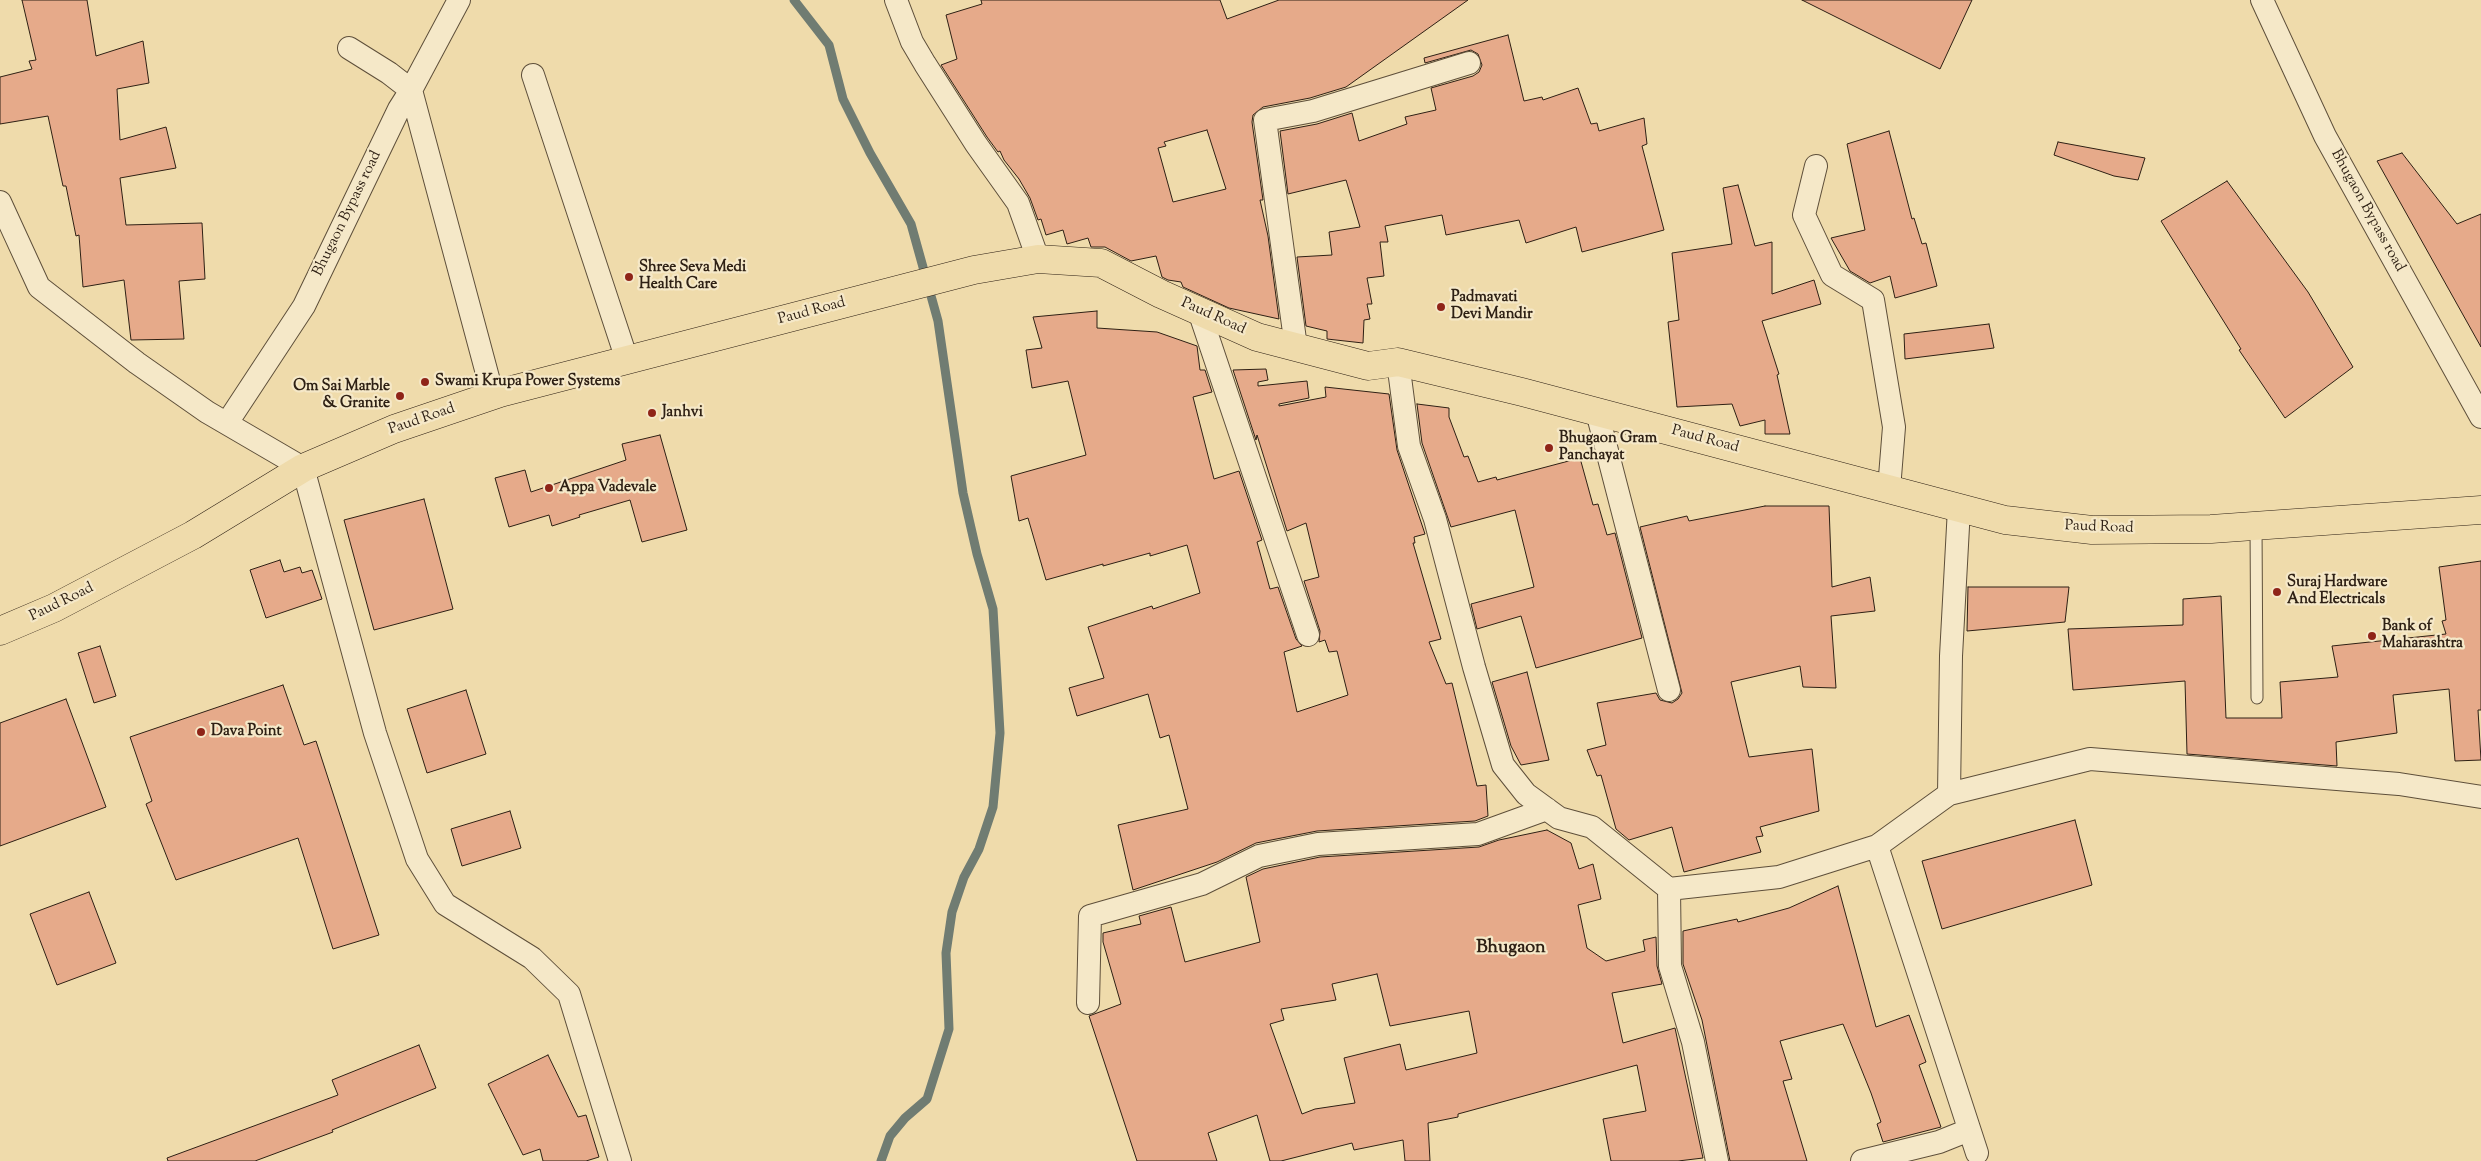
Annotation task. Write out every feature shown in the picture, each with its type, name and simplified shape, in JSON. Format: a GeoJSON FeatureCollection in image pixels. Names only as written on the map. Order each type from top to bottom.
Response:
{"type":"FeatureCollection","features":[{"type":"Feature","properties":{"kind":"main road","name":"Paud Road"},"geometry":{"type":"LineString","coordinates":[[0,631],[54,608],[193,535],[303,468],[394,429],[493,396],[627,360],[974,270],[1038,259],[1101,263],[1199,311],[1258,337],[1368,366],[1398,362],[1597,412],[2005,520],[2092,530],[2211,529],[2481,510]]}},
{"type":"Feature","properties":{"kind":"street","name":"Bhugaon Bypass road"},"geometry":{"type":"LineString","coordinates":[[227,424],[304,306],[399,109],[459,0]]}},
{"type":"Feature","properties":{"kind":"street"},"geometry":{"type":"LineString","coordinates":[[896,0],[912,42],[925,64],[976,144],[1018,203],[1038,259]]}},
{"type":"Feature","properties":{"kind":"street","name":"Bhugaon Bypass road"},"geometry":{"type":"LineString","coordinates":[[2262,0],[2325,136],[2481,417]]}},
{"type":"Feature","properties":{"kind":"street"},"geometry":{"type":"LineString","coordinates":[[349,48],[389,72],[411,90],[493,396]]}},
{"type":"Feature","properties":{"kind":"street"},"geometry":{"type":"LineString","coordinates":[[1296,347],[1265,120],[1313,111],[1469,63]]}},
{"type":"Feature","properties":{"kind":"street"},"geometry":{"type":"LineString","coordinates":[[533,75],[627,360]]}},
{"type":"Feature","properties":{"kind":"street"},"geometry":{"type":"LineString","coordinates":[[1816,166],[1804,215],[1832,275],[1873,300],[1894,427],[1889,489]]}},
{"type":"Feature","properties":{"kind":"street"},"geometry":{"type":"LineString","coordinates":[[0,202],[39,287],[137,363],[227,424],[303,468],[375,733],[416,859],[445,904],[532,958],[568,994],[620,1161]]}},
{"type":"Feature","properties":{"kind":"street"},"geometry":{"type":"LineString","coordinates":[[1199,311],[1308,635]]}},
{"type":"Feature","properties":{"kind":"street"},"geometry":{"type":"LineString","coordinates":[[1398,362],[1408,446],[1435,519],[1474,668],[1502,765],[1526,794],[1559,818],[1592,827],[1668,889],[1779,876],[1877,846],[1949,794],[2090,759],[2399,784],[2481,797]]}},
{"type":"Feature","properties":{"kind":"street"},"geometry":{"type":"LineString","coordinates":[[1597,412],[1669,690]]}},
{"type":"Feature","properties":{"kind":"street"},"geometry":{"type":"LineString","coordinates":[[1949,794],[1950,656],[1959,508]]}},
{"type":"Feature","properties":{"kind":"street"},"geometry":{"type":"LineString","coordinates":[[1088,1003],[1090,916],[1202,884],[1260,856],[1318,844],[1478,834],[1547,809]]}},
{"type":"Feature","properties":{"kind":"street"},"geometry":{"type":"LineString","coordinates":[[1877,846],[1977,1153]]}},
{"type":"Feature","properties":{"kind":"street"},"geometry":{"type":"LineString","coordinates":[[1668,889],[1670,966],[1693,1042],[1717,1161]]}},
{"type":"Feature","properties":{"kind":"street"},"geometry":{"type":"LineString","coordinates":[[1862,1161],[1922,1154],[1939,1142],[1969,1130]]}},
{"type":"Feature","properties":{"kind":"lane"},"geometry":{"type":"LineString","coordinates":[[2256,526],[2257,698]]}},
{"type":"Feature","properties":{"kind":"building"},"geometry":{"type":"Polygon","coordinates":[[[22,0],[87,0],[96,56],[143,41],[149,83],[117,89],[120,140],[166,127],[176,168],[120,178],[126,225],[202,223],[205,279],[179,281],[184,339],[131,340],[124,280],[83,287],[79,235],[76,236],[66,186],[63,186],[48,116],[0,124],[0,77],[32,69],[29,61],[36,60],[22,0]]]}},
{"type":"Feature","properties":{"kind":"building"},"geometry":{"type":"Polygon","coordinates":[[[981,0],[1220,0],[1227,19],[1279,0],[1468,0],[1346,87],[1310,98],[1263,107],[1253,115],[1252,122],[1263,200],[1260,200],[1268,236],[1279,319],[1229,308],[1183,287],[1181,282],[1162,277],[1156,256],[1131,261],[1105,247],[1091,247],[1088,238],[1067,244],[1063,230],[1046,235],[1041,219],[1038,220],[1030,198],[1019,179],[1004,160],[1000,151],[998,152],[987,137],[941,65],[957,59],[946,15],[982,4],[981,0]],[[1207,130],[1164,142],[1166,146],[1158,148],[1173,202],[1226,189],[1207,130]]]}},
{"type":"Feature","properties":{"kind":"building"},"geometry":{"type":"Polygon","coordinates":[[[1802,0],[1972,0],[1940,69],[1802,0]]]}},
{"type":"Feature","properties":{"kind":"building"},"geometry":{"type":"Polygon","coordinates":[[[1508,35],[1524,101],[1542,97],[1543,100],[1578,88],[1591,124],[1597,123],[1599,131],[1644,118],[1647,144],[1642,146],[1664,230],[1582,252],[1576,227],[1526,243],[1519,220],[1446,235],[1442,215],[1385,226],[1388,242],[1380,242],[1384,276],[1367,278],[1372,304],[1367,304],[1370,319],[1364,320],[1363,343],[1327,339],[1327,331],[1306,326],[1297,257],[1332,255],[1329,232],[1360,227],[1346,180],[1288,194],[1280,131],[1317,124],[1352,113],[1359,141],[1407,124],[1405,117],[1436,110],[1431,88],[1473,76],[1479,72],[1482,65],[1478,54],[1471,50],[1425,63],[1424,58],[1508,35]]]}},
{"type":"Feature","properties":{"kind":"building"},"geometry":{"type":"Polygon","coordinates":[[[1889,131],[1912,219],[1914,218],[1922,244],[1926,243],[1937,286],[1895,298],[1890,276],[1870,283],[1850,271],[1831,238],[1865,230],[1847,144],[1889,131]]]}},
{"type":"Feature","properties":{"kind":"building"},"geometry":{"type":"Polygon","coordinates":[[[2058,142],[2145,158],[2138,180],[2114,176],[2054,155],[2058,142]]]}},
{"type":"Feature","properties":{"kind":"building"},"geometry":{"type":"Polygon","coordinates":[[[2402,153],[2457,224],[2481,214],[2481,347],[2377,161],[2402,153]]]}},
{"type":"Feature","properties":{"kind":"building"},"geometry":{"type":"Polygon","coordinates":[[[2227,181],[2308,292],[2353,367],[2285,418],[2239,350],[2241,349],[2161,221],[2227,181]]]}},
{"type":"Feature","properties":{"kind":"building"},"geometry":{"type":"Polygon","coordinates":[[[1738,185],[1755,246],[1772,242],[1772,294],[1814,280],[1821,304],[1762,321],[1779,374],[1777,375],[1790,434],[1765,434],[1765,420],[1740,426],[1732,404],[1677,407],[1668,322],[1679,320],[1672,253],[1732,244],[1723,188],[1738,185]]]}},
{"type":"Feature","properties":{"kind":"building"},"geometry":{"type":"Polygon","coordinates":[[[1097,311],[1097,328],[1157,332],[1197,346],[1200,370],[1205,370],[1212,392],[1193,397],[1214,479],[1239,471],[1262,540],[1257,542],[1270,589],[1278,587],[1296,639],[1302,646],[1284,652],[1297,712],[1348,695],[1337,651],[1329,652],[1325,640],[1319,642],[1320,631],[1304,581],[1319,577],[1306,523],[1287,531],[1257,435],[1256,440],[1233,370],[1266,369],[1268,380],[1258,382],[1258,386],[1307,381],[1309,398],[1279,404],[1279,406],[1326,397],[1325,387],[1389,394],[1397,450],[1425,534],[1414,537],[1415,543],[1413,543],[1441,639],[1429,642],[1446,684],[1452,683],[1477,786],[1486,785],[1488,816],[1475,821],[1317,831],[1256,843],[1217,862],[1133,890],[1118,825],[1188,809],[1169,735],[1160,738],[1148,694],[1077,716],[1069,688],[1104,678],[1088,627],[1152,606],[1153,609],[1200,593],[1187,545],[1150,556],[1150,553],[1103,566],[1103,564],[1046,580],[1028,518],[1019,521],[1011,476],[1086,455],[1068,381],[1032,388],[1026,350],[1042,348],[1033,317],[1097,311]]]}},
{"type":"Feature","properties":{"kind":"building"},"geometry":{"type":"Polygon","coordinates":[[[1989,324],[1994,348],[1905,359],[1904,334],[1989,324]]]}},
{"type":"Feature","properties":{"kind":"building"},"geometry":{"type":"Polygon","coordinates":[[[1417,404],[1449,408],[1449,417],[1464,457],[1468,456],[1478,482],[1496,477],[1497,480],[1580,458],[1593,505],[1598,504],[1607,535],[1615,533],[1642,638],[1536,668],[1521,616],[1477,629],[1471,604],[1534,587],[1515,510],[1451,527],[1422,443],[1417,404]]]}},
{"type":"Feature","properties":{"kind":"building"},"geometry":{"type":"Polygon","coordinates":[[[660,435],[687,530],[642,542],[630,500],[579,515],[580,517],[552,526],[549,515],[509,527],[495,478],[525,470],[531,492],[626,460],[622,444],[660,435]]]}},
{"type":"Feature","properties":{"kind":"building"},"geometry":{"type":"Polygon","coordinates":[[[424,499],[453,609],[374,630],[344,520],[424,499]]]}},
{"type":"Feature","properties":{"kind":"building"},"geometry":{"type":"Polygon","coordinates":[[[1765,506],[1829,506],[1832,587],[1870,577],[1875,611],[1831,616],[1836,688],[1803,687],[1800,666],[1731,682],[1749,757],[1812,749],[1819,811],[1760,827],[1763,836],[1756,837],[1761,852],[1684,872],[1672,827],[1629,840],[1616,829],[1601,775],[1597,776],[1587,750],[1606,745],[1597,703],[1656,693],[1660,700],[1672,703],[1682,693],[1640,527],[1687,516],[1689,521],[1765,506]]]}},
{"type":"Feature","properties":{"kind":"building"},"geometry":{"type":"Polygon","coordinates":[[[280,560],[284,572],[300,567],[302,573],[312,570],[322,599],[266,618],[250,570],[280,560]]]}},
{"type":"Feature","properties":{"kind":"building"},"geometry":{"type":"Polygon","coordinates":[[[2481,561],[2481,710],[2478,710],[2481,760],[2455,761],[2449,689],[2393,695],[2397,733],[2336,742],[2337,766],[2187,754],[2185,681],[2073,690],[2068,629],[2183,625],[2183,599],[2221,596],[2226,718],[2282,718],[2280,682],[2338,677],[2332,646],[2446,634],[2442,621],[2446,620],[2439,567],[2481,561]]]}},
{"type":"Feature","properties":{"kind":"building"},"geometry":{"type":"Polygon","coordinates":[[[1968,587],[2069,587],[2065,622],[1967,631],[1968,587]]]}},
{"type":"Feature","properties":{"kind":"building"},"geometry":{"type":"Polygon","coordinates":[[[100,646],[116,696],[94,703],[78,653],[100,646]]]}},
{"type":"Feature","properties":{"kind":"building"},"geometry":{"type":"Polygon","coordinates":[[[1527,672],[1549,760],[1521,765],[1511,746],[1492,682],[1527,672]]]}},
{"type":"Feature","properties":{"kind":"building"},"geometry":{"type":"Polygon","coordinates":[[[283,685],[304,745],[316,741],[379,935],[333,949],[298,838],[176,880],[146,804],[152,801],[130,737],[283,685]]]}},
{"type":"Feature","properties":{"kind":"building"},"geometry":{"type":"Polygon","coordinates":[[[466,690],[486,754],[427,773],[407,709],[466,690]]]}},
{"type":"Feature","properties":{"kind":"building"},"geometry":{"type":"Polygon","coordinates":[[[66,699],[106,807],[0,846],[0,723],[66,699]]]}},
{"type":"Feature","properties":{"kind":"building"},"geometry":{"type":"Polygon","coordinates":[[[510,811],[521,848],[462,866],[451,829],[510,811]]]}},
{"type":"Feature","properties":{"kind":"building"},"geometry":{"type":"Polygon","coordinates":[[[2075,820],[2092,885],[1942,929],[1922,861],[2075,820]]]}},
{"type":"Feature","properties":{"kind":"building"},"geometry":{"type":"Polygon","coordinates":[[[1547,830],[1571,843],[1579,869],[1593,864],[1601,899],[1578,905],[1587,948],[1606,961],[1645,951],[1643,940],[1656,937],[1657,966],[1662,984],[1612,993],[1623,1043],[1675,1028],[1703,1158],[1678,1161],[1611,1161],[1603,1119],[1646,1111],[1637,1065],[1458,1114],[1458,1117],[1428,1123],[1430,1161],[1405,1161],[1403,1140],[1354,1150],[1352,1143],[1281,1161],[1270,1161],[1257,1115],[1208,1133],[1217,1161],[1137,1161],[1089,1016],[1121,1004],[1103,942],[1103,933],[1141,924],[1139,916],[1171,907],[1185,962],[1260,942],[1246,877],[1263,869],[1320,857],[1479,847],[1499,840],[1547,830]],[[1377,974],[1332,984],[1336,1000],[1281,1009],[1284,1020],[1270,1024],[1302,1114],[1315,1109],[1355,1103],[1344,1058],[1400,1044],[1406,1070],[1477,1053],[1469,1011],[1390,1026],[1377,974]]]}},
{"type":"Feature","properties":{"kind":"building"},"geometry":{"type":"Polygon","coordinates":[[[1838,886],[1876,1027],[1909,1015],[1926,1062],[1919,1065],[1941,1127],[1883,1142],[1877,1124],[1881,1122],[1843,1024],[1780,1041],[1792,1079],[1783,1081],[1807,1161],[1730,1161],[1702,1020],[1683,964],[1683,931],[1737,919],[1738,922],[1789,908],[1838,886]]]}},
{"type":"Feature","properties":{"kind":"building"},"geometry":{"type":"Polygon","coordinates":[[[89,892],[116,963],[57,985],[30,914],[89,892]]]}},
{"type":"Feature","properties":{"kind":"building"},"geometry":{"type":"Polygon","coordinates":[[[419,1045],[436,1088],[332,1130],[333,1132],[255,1161],[168,1161],[167,1158],[338,1095],[332,1080],[419,1045]]]}},
{"type":"Feature","properties":{"kind":"building"},"geometry":{"type":"Polygon","coordinates":[[[548,1055],[578,1117],[586,1115],[599,1157],[586,1161],[543,1161],[540,1149],[523,1155],[488,1084],[548,1055]]]}},
{"type":"Feature","properties":{"kind":"waterway"},"geometry":{"type":"LineString","coordinates":[[794,0],[829,45],[843,99],[870,153],[911,224],[938,321],[963,493],[977,554],[993,609],[1000,733],[993,807],[979,849],[964,877],[952,912],[946,953],[949,1029],[927,1099],[905,1118],[890,1136],[881,1161]]}},
{"type":"Feature","properties":{"kind":"place","name":"Shree Seva Medi Health Care"},"geometry":{"type":"Point","coordinates":[629,277]}},
{"type":"Feature","properties":{"kind":"place","name":"Padmavati Devi Mandir"},"geometry":{"type":"Point","coordinates":[1441,307]}},
{"type":"Feature","properties":{"kind":"place","name":"Swami Krupa Power Systems"},"geometry":{"type":"Point","coordinates":[425,382]}},
{"type":"Feature","properties":{"kind":"place","name":"Om Sai Marble & Granite"},"geometry":{"type":"Point","coordinates":[400,396]}},
{"type":"Feature","properties":{"kind":"place","name":"Janhvi"},"geometry":{"type":"Point","coordinates":[652,413]}},
{"type":"Feature","properties":{"kind":"place","name":"Bhugaon Gram Panchayat"},"geometry":{"type":"Point","coordinates":[1549,448]}},
{"type":"Feature","properties":{"kind":"place","name":"Appa Vadevale"},"geometry":{"type":"Point","coordinates":[549,488]}},
{"type":"Feature","properties":{"kind":"place","name":"Suraj Hardware And Electricals"},"geometry":{"type":"Point","coordinates":[2277,592]}},
{"type":"Feature","properties":{"kind":"place","name":"Bank of Maharashtra"},"geometry":{"type":"Point","coordinates":[2372,636]}},
{"type":"Feature","properties":{"kind":"place","name":"Dava Point"},"geometry":{"type":"Point","coordinates":[201,732]}},
{"type":"Feature","properties":{"kind":"district","name":"Bhugaon"},"geometry":{"type":"Point","coordinates":[1511,949]}}]}
